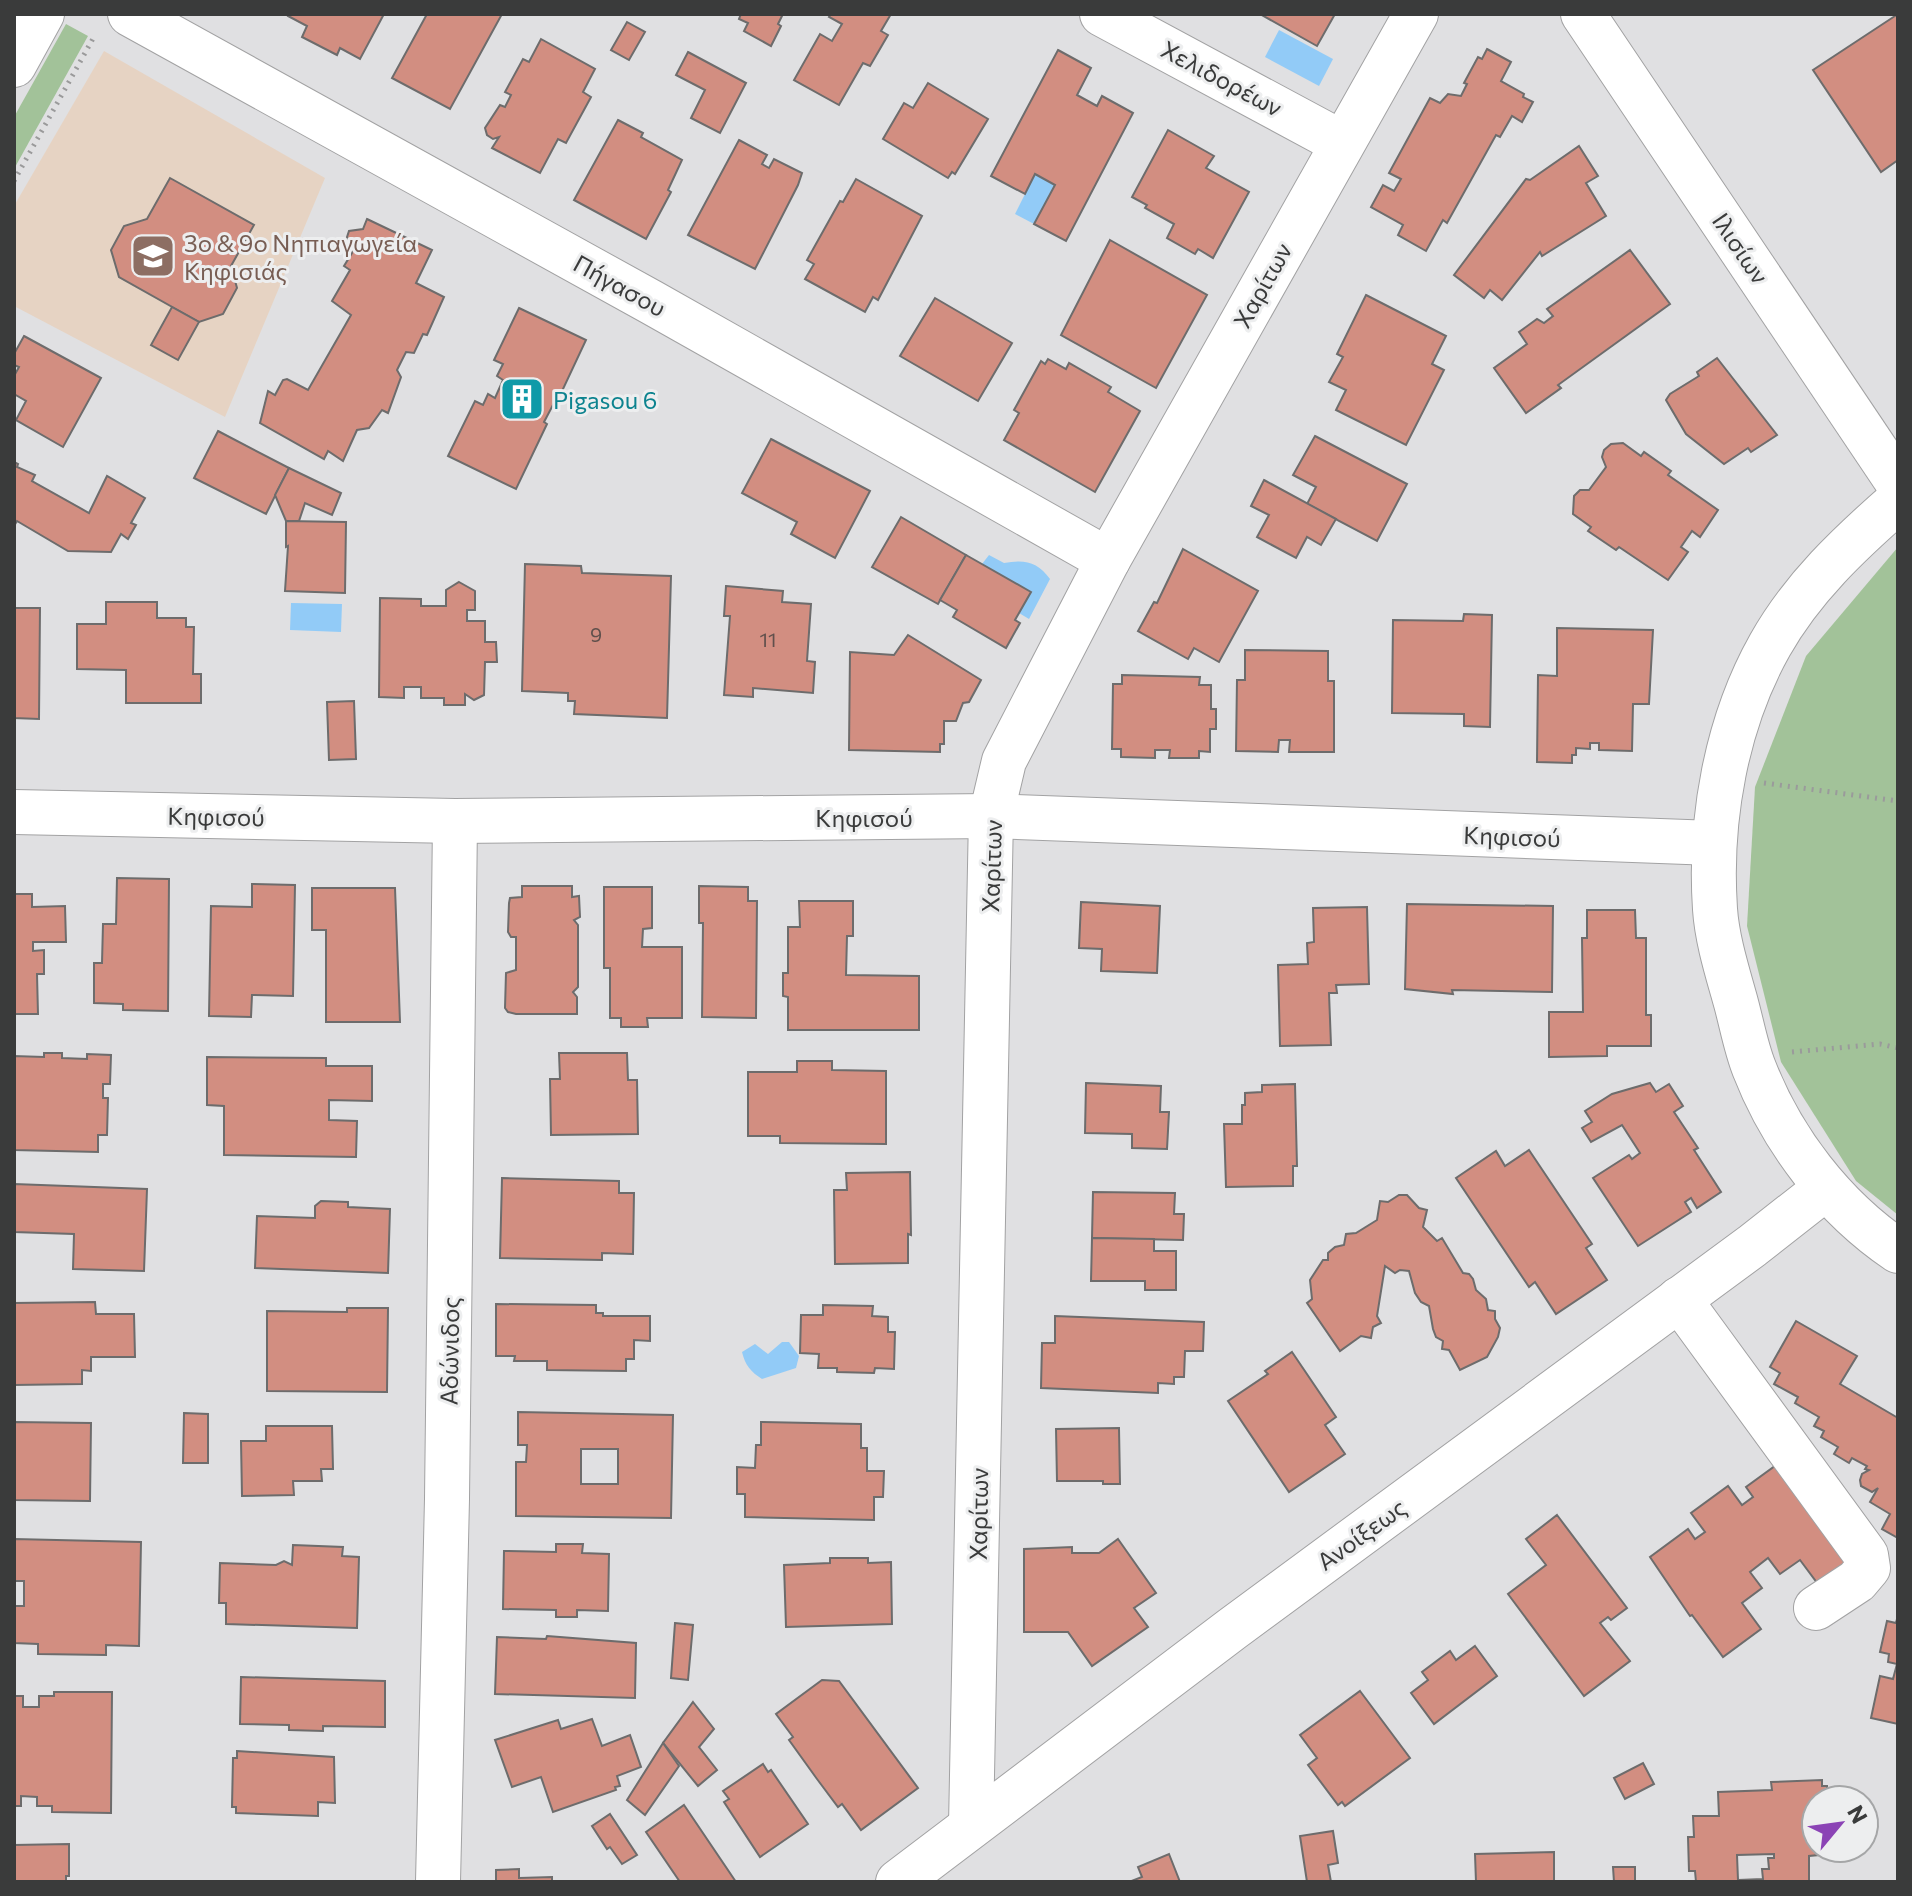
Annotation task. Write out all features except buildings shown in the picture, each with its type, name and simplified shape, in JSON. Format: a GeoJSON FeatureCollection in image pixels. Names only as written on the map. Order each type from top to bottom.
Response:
{"type":"FeatureCollection","features":[{"type":"Feature","properties":{"kind":"street"},"geometry":{"type":"LineString","coordinates":[[14,65],[42,14]]}},
{"type":"Feature","properties":{"kind":"street","name":"Χελιδορέων"},"geometry":{"type":"LineString","coordinates":[[1102,14],[1342,143]]}},
{"type":"Feature","properties":{"kind":"street","name":"Χαρίτων"},"geometry":{"type":"LineString","coordinates":[[971,1826],[991,816],[1004,761],[1108,560],[1416,14]]}},
{"type":"Feature","properties":{"kind":"street","name":"Ιλισίων"},"geometry":{"type":"LineString","coordinates":[[1583,14],[1898,483]]}},
{"type":"Feature","properties":{"kind":"street","name":"Πήγασου"},"geometry":{"type":"LineString","coordinates":[[115,21],[651,302],[1108,560]]}},
{"type":"Feature","properties":{"kind":"street"},"geometry":{"type":"LineString","coordinates":[[1898,501],[1805,591],[1769,646],[1740,713],[1723,777],[1714,843],[1715,912],[1753,1066],[1775,1112],[1826,1188],[1898,1251]]}},
{"type":"Feature","properties":{"kind":"street","name":"Κηφισού"},"geometry":{"type":"LineString","coordinates":[[14,812],[455,821],[991,816],[1714,843]]}},
{"type":"Feature","properties":{"kind":"street","name":"Αδώνιδος"},"geometry":{"type":"LineString","coordinates":[[438,1882],[447,1499],[455,821]]}},
{"type":"Feature","properties":{"kind":"street","name":"Ανοίξεως"},"geometry":{"type":"LineString","coordinates":[[898,1882],[1245,1619],[1826,1188]]}},
{"type":"Feature","properties":{"kind":"street"},"geometry":{"type":"LineString","coordinates":[[1679,1299],[1866,1555],[1868,1568],[1857,1581],[1816,1608]]}},
{"type":"Feature","properties":{"kind":"path"},"geometry":{"type":"LineString","coordinates":[[14,181],[115,21]]}},
{"type":"Feature","properties":{"kind":"path"},"geometry":{"type":"LineString","coordinates":[[1723,777],[1898,801]]}},
{"type":"Feature","properties":{"kind":"path"},"geometry":{"type":"LineString","coordinates":[[1753,1066],[1794,1051],[1880,1044],[1898,1048]]}},
{"type":"Feature","properties":{"kind":"shaded area","name":"3ο & 9ο Νηπιαγωγεία Κηφισιάς"},"geometry":{"type":"Polygon","coordinates":[[[104,51],[325,178],[225,417],[14,306],[14,206],[104,51]]]}},
{"type":"Feature","properties":{"kind":"green space"},"geometry":{"type":"Polygon","coordinates":[[[66,24],[88,36],[14,169],[14,117],[66,24]]]}},
{"type":"Feature","properties":{"kind":"green space"},"geometry":{"type":"Polygon","coordinates":[[[1898,547],[1898,1215],[1856,1181],[1781,1062],[1747,926],[1755,787],[1806,656],[1898,547]]]}},
{"type":"Feature","properties":{"kind":"water"},"geometry":{"type":"Polygon","coordinates":[[[1279,30],[1333,59],[1319,86],[1265,57],[1279,30]]]}},
{"type":"Feature","properties":{"kind":"water"},"geometry":{"type":"Polygon","coordinates":[[[1035,174],[1055,185],[1034,224],[1015,214],[1035,174]]]}},
{"type":"Feature","properties":{"kind":"water"},"geometry":{"type":"Polygon","coordinates":[[[989,555],[1004,563],[1030,563],[1050,579],[1029,619],[1019,613],[1031,592],[982,564],[989,555]]]}},
{"type":"Feature","properties":{"kind":"water"},"geometry":{"type":"Polygon","coordinates":[[[291,603],[342,604],[341,632],[290,630],[291,603]]]}},
{"type":"Feature","properties":{"kind":"water"},"geometry":{"type":"Polygon","coordinates":[[[782,1342],[789,1342],[799,1356],[796,1368],[762,1379],[749,1368],[742,1352],[755,1344],[768,1354],[782,1342]]]}},
{"type":"Feature","properties":{"kind":"place","name":"3ο & 9ο Νηπιαγωγεία Κηφισιάς"},"geometry":{"type":"Point","coordinates":[153,256]}},
{"type":"Feature","properties":{"kind":"place","name":"Pigasou 6"},"geometry":{"type":"Point","coordinates":[522,399]}}]}
